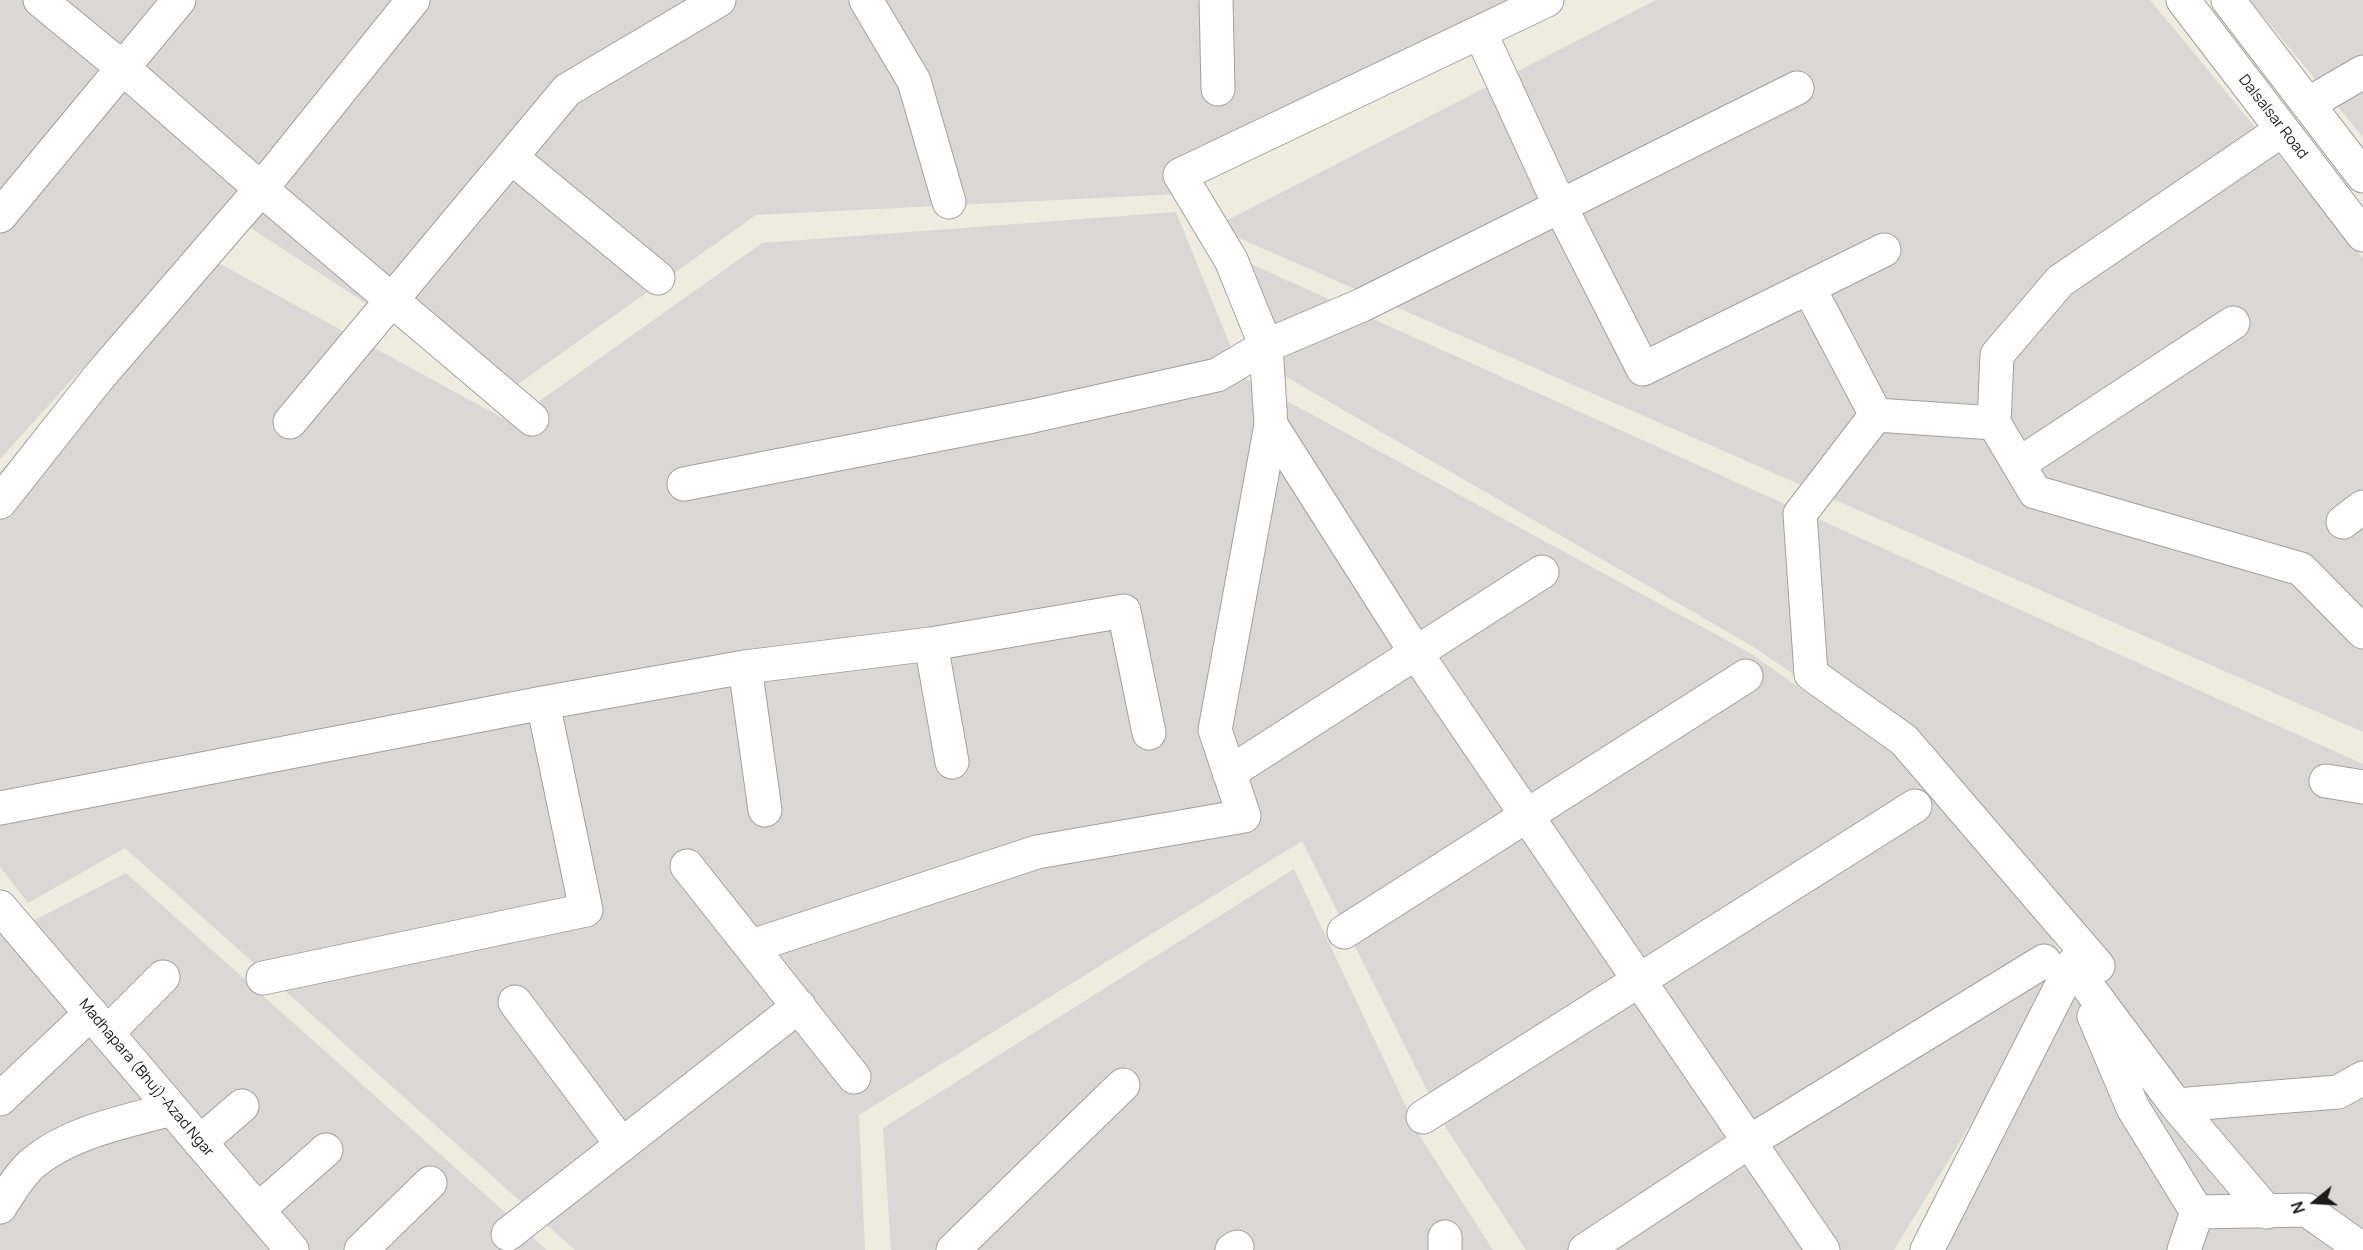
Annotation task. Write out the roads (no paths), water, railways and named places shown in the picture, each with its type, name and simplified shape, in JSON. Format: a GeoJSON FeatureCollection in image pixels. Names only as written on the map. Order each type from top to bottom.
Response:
{"type":"FeatureCollection","features":[{"type":"Feature","properties":{"kind":"street"},"geometry":{"type":"LineString","coordinates":[[40,0],[124,69],[261,189],[532,419]]}},
{"type":"Feature","properties":{"kind":"street"},"geometry":{"type":"LineString","coordinates":[[0,216],[179,0]]}},
{"type":"Feature","properties":{"kind":"street"},"geometry":{"type":"LineString","coordinates":[[0,502],[98,378],[261,189],[412,0]]}},
{"type":"Feature","properties":{"kind":"street"},"geometry":{"type":"LineString","coordinates":[[290,422],[390,299],[567,90],[719,0]]}},
{"type":"Feature","properties":{"kind":"street"},"geometry":{"type":"LineString","coordinates":[[866,0],[914,81],[949,202]]}},
{"type":"Feature","properties":{"kind":"street"},"geometry":{"type":"LineString","coordinates":[[1216,0],[1218,88]]}},
{"type":"Feature","properties":{"kind":"street"},"geometry":{"type":"LineString","coordinates":[[752,946],[1037,852],[1244,816],[1215,730],[1272,425],[1266,346],[1231,260],[1180,175],[1547,0]]}},
{"type":"Feature","properties":{"kind":"street","name":"Dalsalsar Road"},"geometry":{"type":"LineString","coordinates":[[2183,0],[2363,235]]}},
{"type":"Feature","properties":{"kind":"street"},"geometry":{"type":"LineString","coordinates":[[2228,0],[2363,176]]}},
{"type":"Feature","properties":{"kind":"street"},"geometry":{"type":"LineString","coordinates":[[1480,32],[1560,206],[1642,369],[1884,250]]}},
{"type":"Feature","properties":{"kind":"street"},"geometry":{"type":"LineString","coordinates":[[2308,104],[2363,72]]}},
{"type":"Feature","properties":{"kind":"street"},"geometry":{"type":"LineString","coordinates":[[684,483],[1033,416],[1217,375],[1266,346],[1362,305],[1797,88]]}},
{"type":"Feature","properties":{"kind":"street"},"geometry":{"type":"LineString","coordinates":[[2282,130],[2060,281],[1996,355],[1994,423],[2035,492],[2301,569],[2363,632]]}},
{"type":"Feature","properties":{"kind":"street"},"geometry":{"type":"LineString","coordinates":[[511,157],[657,278]]}},
{"type":"Feature","properties":{"kind":"street"},"geometry":{"type":"LineString","coordinates":[[1809,288],[1875,415]]}},
{"type":"Feature","properties":{"kind":"street"},"geometry":{"type":"LineString","coordinates":[[2019,464],[2233,323]]}},
{"type":"Feature","properties":{"kind":"street"},"geometry":{"type":"LineString","coordinates":[[1875,415],[1994,423]]}},
{"type":"Feature","properties":{"kind":"street"},"geometry":{"type":"LineString","coordinates":[[1585,1250],[1749,1142],[2058,963],[2098,966],[1904,740],[1811,674],[1800,514],[1875,415]]}},
{"type":"Feature","properties":{"kind":"street"},"geometry":{"type":"LineString","coordinates":[[1272,425],[1416,653],[1823,1250]]}},
{"type":"Feature","properties":{"kind":"street"},"geometry":{"type":"LineString","coordinates":[[1229,772],[1542,572]]}},
{"type":"Feature","properties":{"kind":"street"},"geometry":{"type":"LineString","coordinates":[[0,808],[543,703],[745,668],[931,644],[1124,611],[1149,733]]}},
{"type":"Feature","properties":{"kind":"street"},"geometry":{"type":"LineString","coordinates":[[931,644],[952,762]]}},
{"type":"Feature","properties":{"kind":"street"},"geometry":{"type":"LineString","coordinates":[[745,668],[765,810]]}},
{"type":"Feature","properties":{"kind":"street"},"geometry":{"type":"LineString","coordinates":[[1344,932],[1746,676]]}},
{"type":"Feature","properties":{"kind":"street"},"geometry":{"type":"LineString","coordinates":[[263,978],[586,910],[543,703]]}},
{"type":"Feature","properties":{"kind":"street"},"geometry":{"type":"LineString","coordinates":[[2326,782],[2363,787]]}},
{"type":"Feature","properties":{"kind":"street"},"geometry":{"type":"LineString","coordinates":[[1423,1117],[1915,806]]}},
{"type":"Feature","properties":{"kind":"street"},"geometry":{"type":"LineString","coordinates":[[687,866],[854,1077]]}},
{"type":"Feature","properties":{"kind":"street","name":"Madhapara (Bhuj)-Azad Ngar"},"geometry":{"type":"LineString","coordinates":[[0,907],[292,1250]]}},
{"type":"Feature","properties":{"kind":"street"},"geometry":{"type":"LineString","coordinates":[[2058,963],[2267,1212]]}},
{"type":"Feature","properties":{"kind":"street"},"geometry":{"type":"LineString","coordinates":[[2058,963],[2133,1108],[2197,1212]]}},
{"type":"Feature","properties":{"kind":"street"},"geometry":{"type":"LineString","coordinates":[[1927,1250],[2058,963]]}},
{"type":"Feature","properties":{"kind":"street"},"geometry":{"type":"LineString","coordinates":[[0,1099],[163,977]]}},
{"type":"Feature","properties":{"kind":"street"},"geometry":{"type":"LineString","coordinates":[[515,1002],[622,1145]]}},
{"type":"Feature","properties":{"kind":"street"},"geometry":{"type":"LineString","coordinates":[[508,1233],[799,1006]]}},
{"type":"Feature","properties":{"kind":"street"},"geometry":{"type":"LineString","coordinates":[[2176,1105],[2338,1092],[2363,1078]]}},
{"type":"Feature","properties":{"kind":"street"},"geometry":{"type":"LineString","coordinates":[[953,1250],[1123,1085]]}},
{"type":"Feature","properties":{"kind":"street"},"geometry":{"type":"LineString","coordinates":[[200,1142],[242,1106]]}},
{"type":"Feature","properties":{"kind":"street"},"geometry":{"type":"LineString","coordinates":[[0,1207],[17,1181],[34,1162],[59,1146],[90,1132],[171,1109]]}},
{"type":"Feature","properties":{"kind":"street"},"geometry":{"type":"LineString","coordinates":[[258,1210],[326,1150]]}},
{"type":"Feature","properties":{"kind":"street"},"geometry":{"type":"LineString","coordinates":[[361,1250],[430,1183]]}},
{"type":"Feature","properties":{"kind":"street"},"geometry":{"type":"LineString","coordinates":[[2197,1212],[2307,1210],[2352,1242],[2358,1250]]}},
{"type":"Feature","properties":{"kind":"street"},"geometry":{"type":"LineString","coordinates":[[2184,1250],[2197,1212]]}}]}
